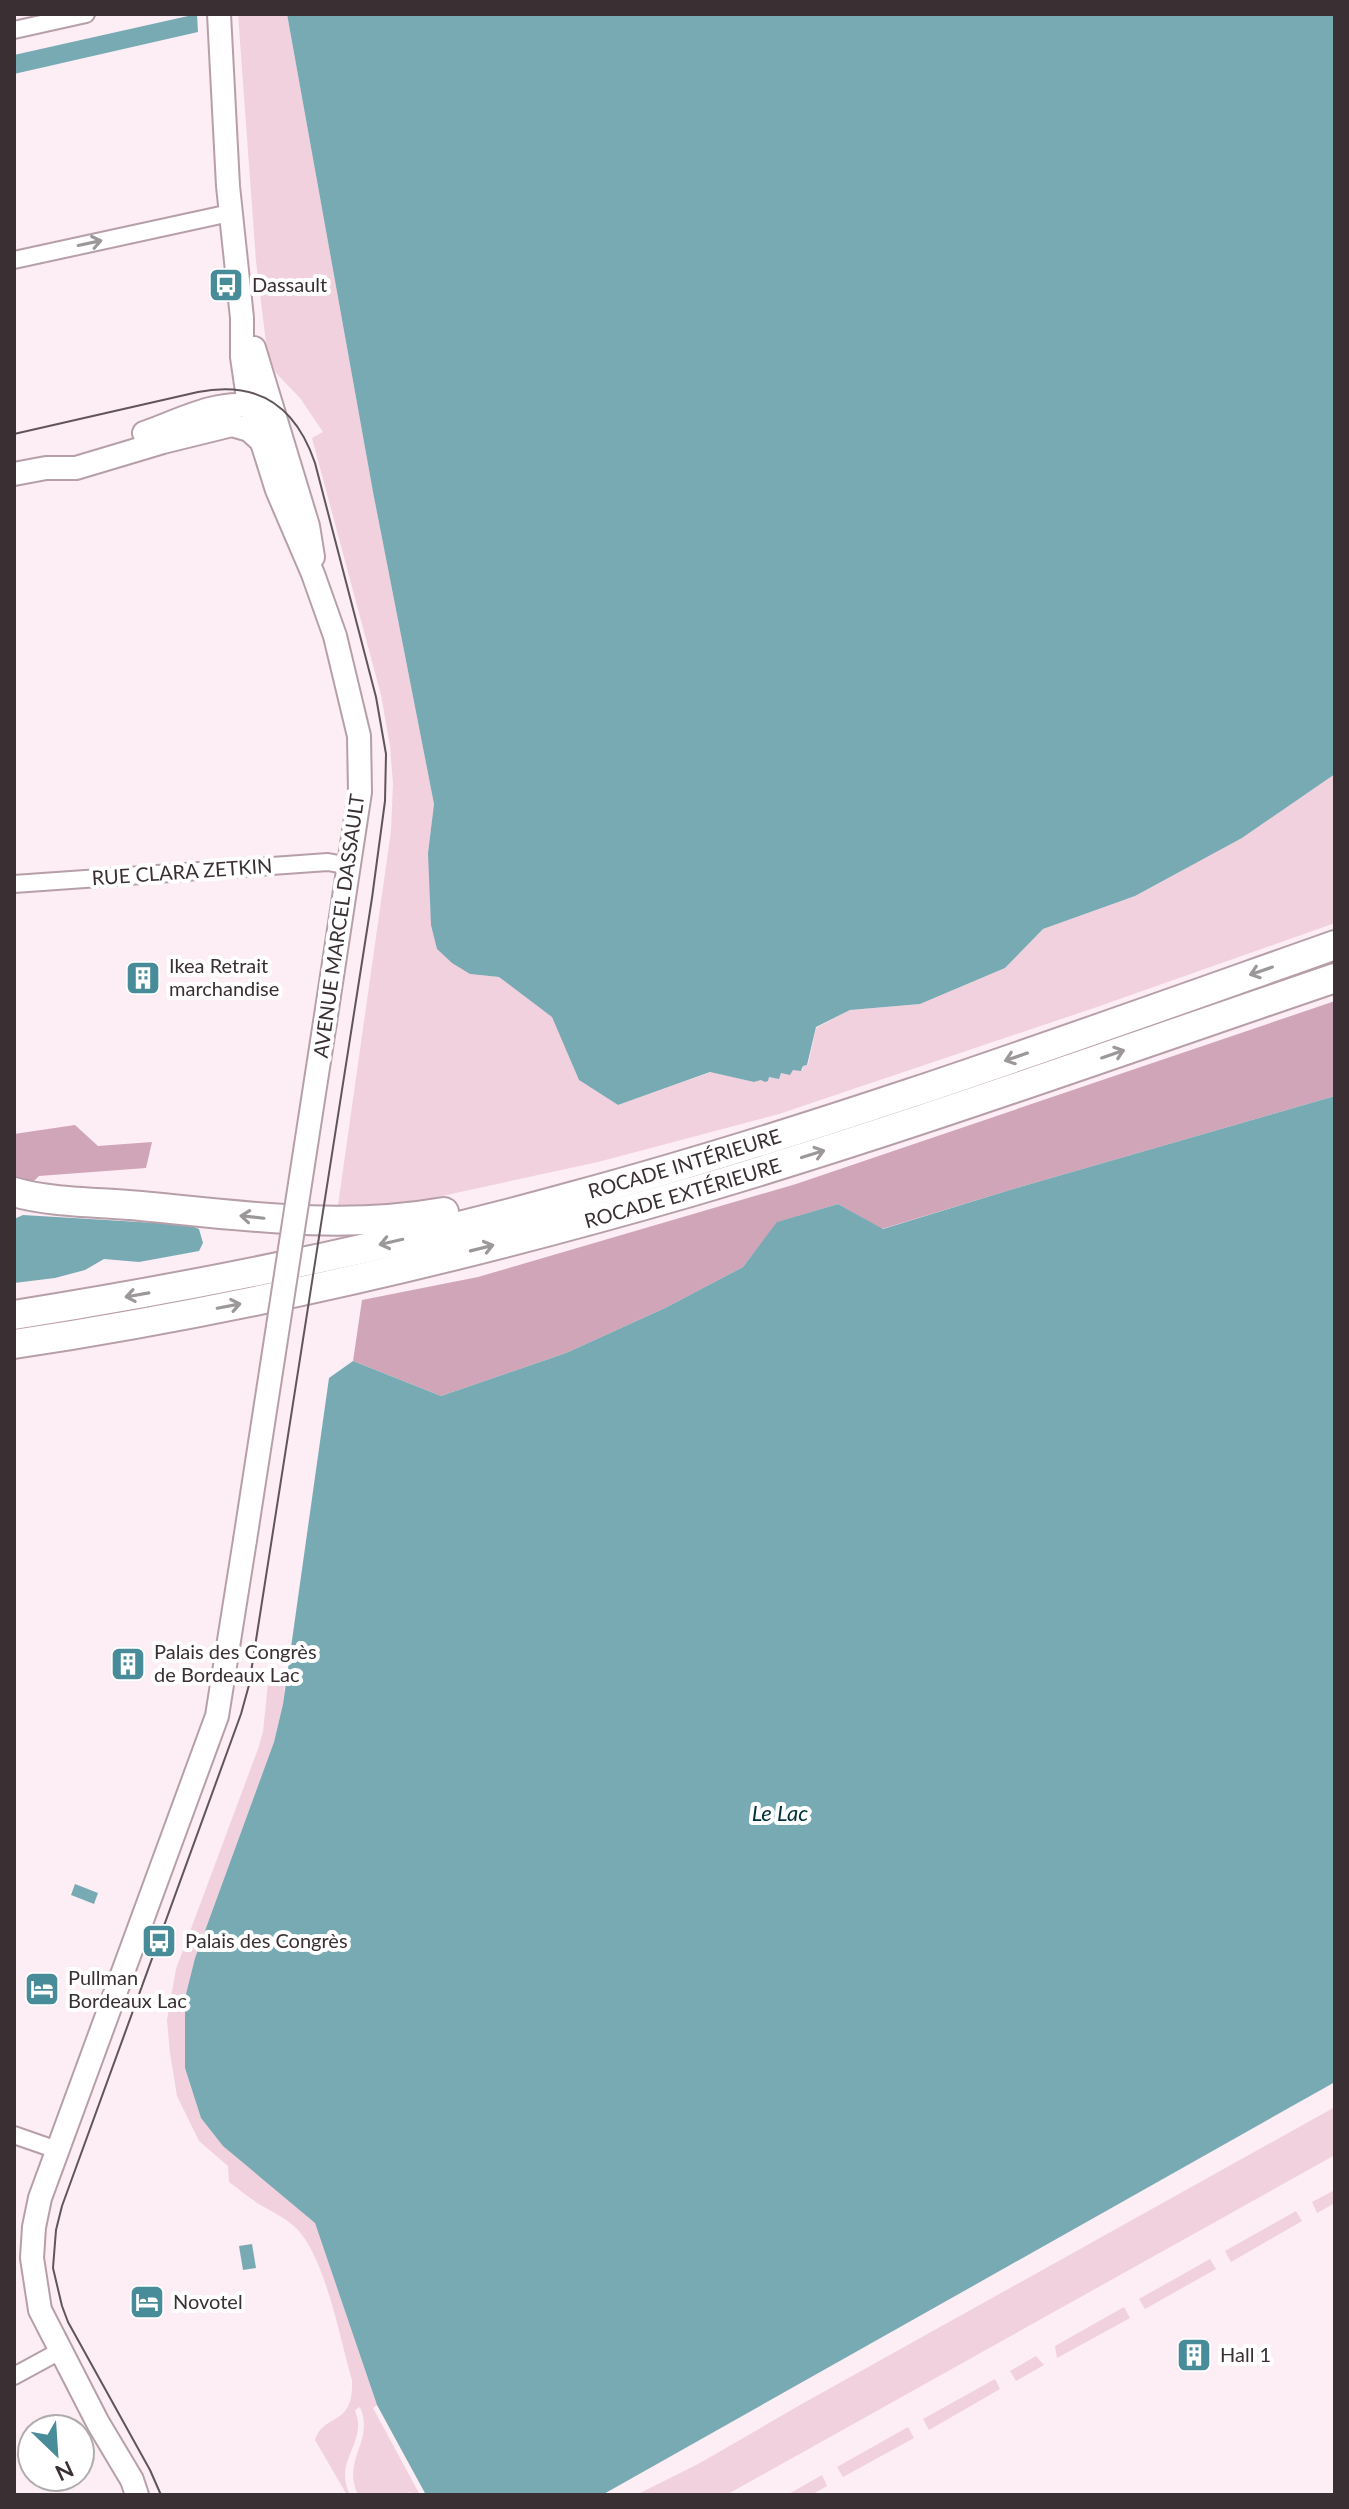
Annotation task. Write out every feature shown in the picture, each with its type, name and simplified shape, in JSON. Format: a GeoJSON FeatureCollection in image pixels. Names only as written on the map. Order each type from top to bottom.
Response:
{"type":"FeatureCollection","features":[{"type":"Feature","properties":{"kind":"highway","name":"ROCADE INTÉRIEURE"},"geometry":{"type":"LineString","coordinates":[[14,1315],[268,1270],[578,1195],[769,1138],[1030,1053],[1335,945]]}},
{"type":"Feature","properties":{"kind":"highway","name":"ROCADE EXTÉRIEURE"},"geometry":{"type":"LineString","coordinates":[[14,1344],[244,1303],[559,1229],[688,1193],[837,1146],[1335,978]]}},
{"type":"Feature","properties":{"kind":"highway"},"geometry":{"type":"LineString","coordinates":[[14,1192],[282,1220],[364,1222],[412,1218],[457,1209],[769,1138]]}},
{"type":"Feature","properties":{"kind":"street"},"geometry":{"type":"LineString","coordinates":[[14,30],[86,14]]}},
{"type":"Feature","properties":{"kind":"street","name":"AVENUE MARCEL DASSAULT"},"geometry":{"type":"LineString","coordinates":[[219,14],[230,213],[242,318],[242,357],[250,406],[293,532],[313,574]]}},
{"type":"Feature","properties":{"kind":"street"},"geometry":{"type":"LineString","coordinates":[[14,260],[230,213]]}},
{"type":"Feature","properties":{"kind":"street","name":"AVENUE MARCEL DASSAULT"},"geometry":{"type":"LineString","coordinates":[[242,318],[308,526],[313,574]]}},
{"type":"Feature","properties":{"kind":"street"},"geometry":{"type":"LineString","coordinates":[[141,449],[162,436],[250,406],[265,388]]}},
{"type":"Feature","properties":{"kind":"street"},"geometry":{"type":"LineString","coordinates":[[46,468],[73,454],[213,410],[232,405],[250,406]]}},
{"type":"Feature","properties":{"kind":"street","name":"AVENUE MARCEL DASSAULT"},"geometry":{"type":"LineString","coordinates":[[137,2495],[128,2472],[98,2423],[40,2310],[32,2258],[34,2227],[40,2198],[57,2150],[217,1716],[360,792],[359,736],[335,636],[273,450],[250,406]]}},
{"type":"Feature","properties":{"kind":"street"},"geometry":{"type":"LineString","coordinates":[[14,474],[46,468],[76,468],[232,425],[249,430],[261,441]]}},
{"type":"Feature","properties":{"kind":"street","name":"RUE CLARA ZETKIN"},"geometry":{"type":"LineString","coordinates":[[14,884],[328,862],[349,866]]}},
{"type":"Feature","properties":{"kind":"street"},"geometry":{"type":"LineString","coordinates":[[14,2135],[57,2150]]}},
{"type":"Feature","properties":{"kind":"street"},"geometry":{"type":"LineString","coordinates":[[14,2376],[60,2351]]}},
{"type":"Feature","properties":{"kind":"shaded area"},"geometry":{"type":"Polygon","coordinates":[[[238,14],[287,14],[373,492],[434,804],[428,853],[470,974],[499,977],[553,1017],[579,1080],[618,1105],[711,1072],[754,1082],[792,1070],[803,1070],[803,1066],[808,1065],[816,1028],[850,1010],[920,1004],[1005,968],[1043,929],[1135,896],[1242,838],[1335,774],[1335,923],[779,1114],[598,1162],[405,1204],[338,1205],[391,831],[393,784],[390,746],[381,695],[312,438],[323,432],[300,398],[276,373],[267,351],[256,261],[238,14]]]}},
{"type":"Feature","properties":{"kind":"shaded area"},"geometry":{"type":"Polygon","coordinates":[[[1335,1001],[1335,1096],[882,1229],[838,1204],[778,1222],[743,1267],[665,1308],[566,1353],[441,1396],[353,1361],[362,1300],[478,1277],[796,1184],[1335,1001]]]}},
{"type":"Feature","properties":{"kind":"shaded area"},"geometry":{"type":"Polygon","coordinates":[[[75,1125],[98,1146],[152,1142],[146,1168],[39,1176],[14,1200],[14,1134],[75,1125]]]}},
{"type":"Feature","properties":{"kind":"shaded area"},"geometry":{"type":"Polygon","coordinates":[[[286,1672],[283,1704],[274,1742],[195,1958],[185,1998],[185,2068],[201,2117],[223,2145],[315,2223],[377,2405],[373,2408],[420,2495],[410,2492],[404,2495],[358,2495],[353,2471],[364,2430],[360,2407],[355,2410],[357,2433],[346,2466],[346,2484],[350,2495],[347,2495],[315,2440],[319,2431],[344,2413],[351,2395],[352,2380],[330,2299],[315,2258],[292,2224],[229,2182],[228,2166],[199,2141],[177,2096],[167,2020],[176,1969],[258,1749],[263,1732],[269,1673],[286,1672]]]}},
{"type":"Feature","properties":{"kind":"shaded area"},"geometry":{"type":"Polygon","coordinates":[[[1335,2107],[1335,2155],[726,2495],[636,2495],[700,2463],[1335,2107]]]}},
{"type":"Feature","properties":{"kind":"shaded area"},"geometry":{"type":"Polygon","coordinates":[[[1335,2190],[1335,2203],[1317,2213],[1312,2202],[1335,2190]]]}},
{"type":"Feature","properties":{"kind":"shaded area"},"geometry":{"type":"Polygon","coordinates":[[[1296,2211],[1302,2221],[1231,2262],[1225,2251],[1296,2211]]]}},
{"type":"Feature","properties":{"kind":"shaded area"},"geometry":{"type":"Polygon","coordinates":[[[1210,2259],[1216,2269],[1145,2309],[1139,2299],[1210,2259]]]}},
{"type":"Feature","properties":{"kind":"shaded area"},"geometry":{"type":"Polygon","coordinates":[[[1124,2307],[1130,2318],[1057,2358],[1055,2346],[1124,2307]]]}},
{"type":"Feature","properties":{"kind":"shaded area"},"geometry":{"type":"Polygon","coordinates":[[[1036,2356],[1044,2365],[1016,2381],[1010,2371],[1036,2356]]]}},
{"type":"Feature","properties":{"kind":"shaded area"},"geometry":{"type":"Polygon","coordinates":[[[995,2379],[1000,2389],[929,2430],[923,2419],[995,2379]]]}},
{"type":"Feature","properties":{"kind":"shaded area"},"geometry":{"type":"Polygon","coordinates":[[[908,2427],[914,2438],[843,2477],[837,2467],[908,2427]]]}},
{"type":"Feature","properties":{"kind":"shaded area"},"geometry":{"type":"Polygon","coordinates":[[[822,2475],[827,2486],[811,2495],[787,2495],[822,2475]]]}},
{"type":"Feature","properties":{"kind":"water"},"geometry":{"type":"Polygon","coordinates":[[[197,14],[198,32],[14,74],[14,55],[197,14]]]}},
{"type":"Feature","properties":{"kind":"water"},"geometry":{"type":"Polygon","coordinates":[[[287,14],[1335,14],[1335,774],[1242,838],[1135,896],[1043,929],[1005,968],[920,1004],[850,1010],[816,1027],[807,1065],[801,1071],[793,1070],[790,1075],[781,1073],[779,1079],[769,1077],[765,1082],[710,1072],[618,1105],[579,1080],[552,1017],[499,977],[470,974],[437,949],[431,925],[428,853],[434,804],[373,492],[287,14]]]}},
{"type":"Feature","properties":{"kind":"water","name":"Le Lac"},"geometry":{"type":"Polygon","coordinates":[[[1335,1096],[1335,2082],[602,2495],[426,2495],[377,2405],[315,2223],[223,2146],[201,2118],[185,2068],[185,1998],[195,1958],[274,1742],[283,1704],[329,1378],[353,1361],[441,1396],[566,1353],[665,1308],[743,1267],[777,1222],[838,1204],[883,1229],[1335,1096]]]}},
{"type":"Feature","properties":{"kind":"water"},"geometry":{"type":"Polygon","coordinates":[[[23,1215],[189,1225],[199,1229],[203,1243],[199,1251],[139,1262],[104,1259],[85,1270],[55,1278],[14,1283],[14,1219],[23,1215]]]}},
{"type":"Feature","properties":{"kind":"water"},"geometry":{"type":"Polygon","coordinates":[[[75,1884],[98,1893],[94,1904],[71,1895],[75,1884]]]}},
{"type":"Feature","properties":{"kind":"water"},"geometry":{"type":"Polygon","coordinates":[[[252,2244],[256,2268],[243,2270],[239,2246],[252,2244]]]}},
{"type":"Feature","properties":{"kind":"tram line"},"geometry":{"type":"LineString","coordinates":[[14,434],[220,389],[257,394],[286,413],[307,443],[315,463],[376,697],[386,754],[385,801],[372,898],[249,1685],[56,2230],[53,2268],[68,2322],[161,2495]]}},
{"type":"Feature","properties":{"kind":"place","name":"Dassault"},"geometry":{"type":"Point","coordinates":[226,285]}},
{"type":"Feature","properties":{"kind":"place","name":"Ikea Retrait marchandise"},"geometry":{"type":"Point","coordinates":[143,978]}},
{"type":"Feature","properties":{"kind":"place","name":"Palais des Congrès de Bordeaux Lac"},"geometry":{"type":"Point","coordinates":[128,1664]}},
{"type":"Feature","properties":{"kind":"place","name":"Palais des Congrès"},"geometry":{"type":"Point","coordinates":[159,1941]}},
{"type":"Feature","properties":{"kind":"place","name":"Pullman Bordeaux Lac"},"geometry":{"type":"Point","coordinates":[42,1989]}},
{"type":"Feature","properties":{"kind":"place","name":"Novotel"},"geometry":{"type":"Point","coordinates":[147,2302]}},
{"type":"Feature","properties":{"kind":"place","name":"Hall 1"},"geometry":{"type":"Point","coordinates":[1194,2355]}}]}
